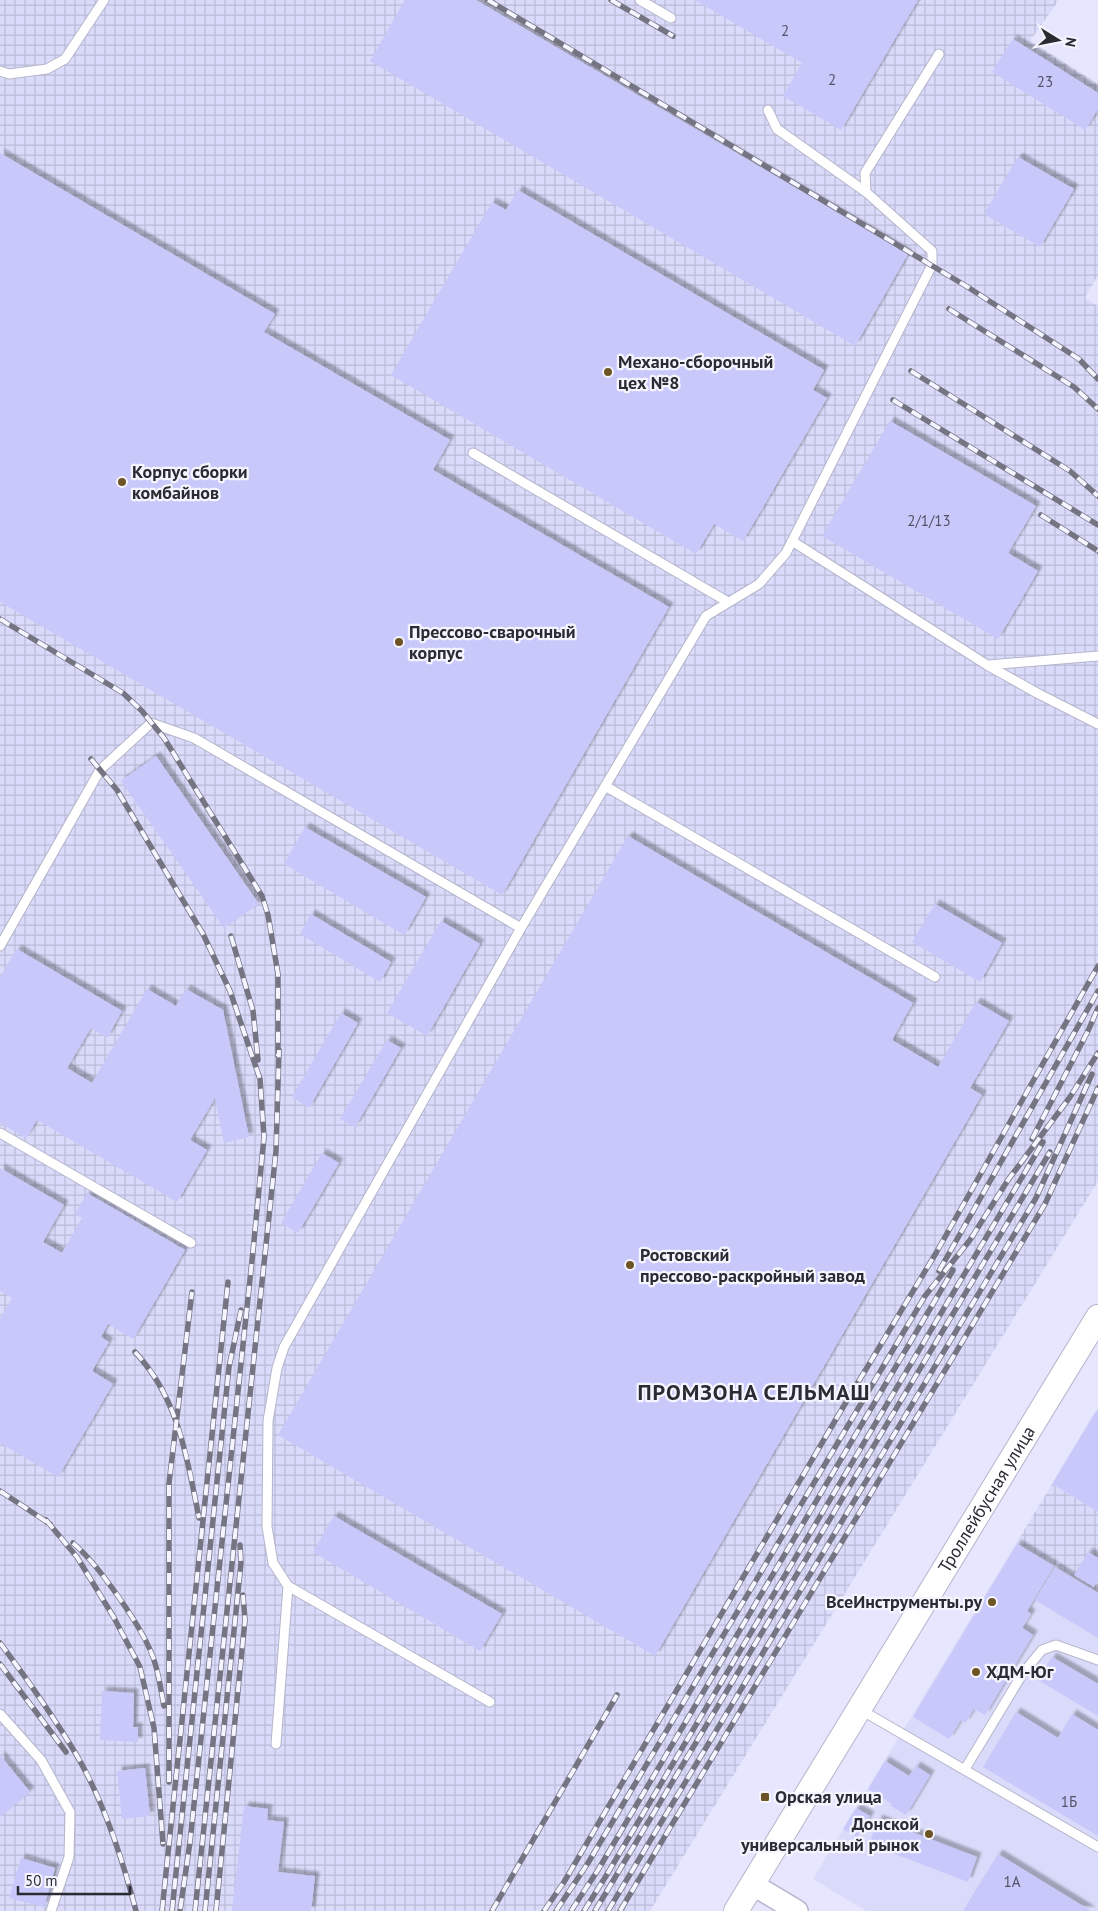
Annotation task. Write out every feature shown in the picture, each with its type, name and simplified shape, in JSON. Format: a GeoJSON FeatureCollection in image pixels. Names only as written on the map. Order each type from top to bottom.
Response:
{"type":"FeatureCollection","features":[{"type":"Feature","properties":{"kind":"main road","name":"Троллейбусная улица"},"geometry":{"type":"LineString","coordinates":[[736,1911],[1098,1318]]}},
{"type":"Feature","properties":{"kind":"street"},"geometry":{"type":"LineString","coordinates":[[752,1884],[797,1911]]}},
{"type":"Feature","properties":{"kind":"lane"},"geometry":{"type":"LineString","coordinates":[[0,71],[9,74],[47,69],[65,58],[104,0]]}},
{"type":"Feature","properties":{"kind":"lane"},"geometry":{"type":"LineString","coordinates":[[640,0],[671,18]]}},
{"type":"Feature","properties":{"kind":"lane"},"geometry":{"type":"LineString","coordinates":[[866,192],[865,173],[939,54]]}},
{"type":"Feature","properties":{"kind":"lane"},"geometry":{"type":"LineString","coordinates":[[490,1702],[288,1586],[273,1563],[267,1527],[268,1421],[276,1368],[284,1347],[521,928],[706,616],[759,584],[786,553],[932,265],[932,251],[866,192],[777,129],[768,110]]}},
{"type":"Feature","properties":{"kind":"lane"},"geometry":{"type":"LineString","coordinates":[[473,453],[728,602]]}},
{"type":"Feature","properties":{"kind":"lane"},"geometry":{"type":"LineString","coordinates":[[792,541],[988,665],[1037,693],[1098,724]]}},
{"type":"Feature","properties":{"kind":"lane"},"geometry":{"type":"LineString","coordinates":[[988,665],[1098,656]]}},
{"type":"Feature","properties":{"kind":"lane"},"geometry":{"type":"LineString","coordinates":[[0,946],[100,770],[152,723],[194,738],[521,928]]}},
{"type":"Feature","properties":{"kind":"lane"},"geometry":{"type":"LineString","coordinates":[[605,786],[935,977]]}},
{"type":"Feature","properties":{"kind":"lane"},"geometry":{"type":"LineString","coordinates":[[0,1134],[191,1243]]}},
{"type":"Feature","properties":{"kind":"lane"},"geometry":{"type":"LineString","coordinates":[[276,1744],[288,1586]]}},
{"type":"Feature","properties":{"kind":"lane"},"geometry":{"type":"LineString","coordinates":[[965,1770],[1023,1673],[1042,1650],[1056,1645],[1098,1660]]}},
{"type":"Feature","properties":{"kind":"lane"},"geometry":{"type":"LineString","coordinates":[[859,1708],[1098,1848]]}},
{"type":"Feature","properties":{"kind":"lane"},"geometry":{"type":"LineString","coordinates":[[0,1714],[42,1760],[70,1812],[69,1857],[51,1911]]}},
{"type":"Feature","properties":{"kind":"shaded area"},"geometry":{"type":"Polygon","coordinates":[[[0,0],[1059,0],[1030,41],[1098,84],[1098,275],[1085,298],[1098,306],[1098,1181],[650,1911],[0,1911],[0,0]]]}},
{"type":"Feature","properties":{"kind":"shaded area"},"geometry":{"type":"Polygon","coordinates":[[[1052,1484],[1098,1512],[1098,1591],[1017,1542],[1052,1484]]]}},
{"type":"Feature","properties":{"kind":"shaded area"},"geometry":{"type":"Polygon","coordinates":[[[1017,1542],[1098,1591],[1098,1911],[866,1911],[813,1879],[1017,1542]]]}},
{"type":"Feature","properties":{"kind":"building"},"geometry":{"type":"Polygon","coordinates":[[[405,0],[476,0],[908,254],[855,346],[370,61],[405,0]]]}},
{"type":"Feature","properties":{"kind":"building"},"geometry":{"type":"Polygon","coordinates":[[[695,0],[918,0],[841,130],[783,96],[802,63],[695,0]]]}},
{"type":"Feature","properties":{"kind":"building"},"geometry":{"type":"Polygon","coordinates":[[[1013,39],[1098,93],[1098,109],[1085,130],[992,72],[1013,39]]]}},
{"type":"Feature","properties":{"kind":"building"},"geometry":{"type":"Polygon","coordinates":[[[0,153],[275,314],[264,332],[450,440],[433,470],[669,607],[502,895],[0,602],[0,153]]]}},
{"type":"Feature","properties":{"kind":"building"},"geometry":{"type":"Polygon","coordinates":[[[1018,157],[1074,189],[1040,247],[984,214],[1018,157]]]}},
{"type":"Feature","properties":{"kind":"building","name":"Механо-сборочный цех №8"},"geometry":{"type":"Polygon","coordinates":[[[518,190],[824,370],[813,390],[827,398],[743,541],[714,524],[696,554],[391,375],[492,202],[506,210],[518,190]]]}},
{"type":"Feature","properties":{"kind":"building"},"geometry":{"type":"Polygon","coordinates":[[[890,421],[1036,506],[1008,553],[1038,571],[998,639],[822,536],[890,421]]]}},
{"type":"Feature","properties":{"kind":"building"},"geometry":{"type":"Polygon","coordinates":[[[156,756],[259,904],[224,928],[121,781],[156,756]]]}},
{"type":"Feature","properties":{"kind":"building"},"geometry":{"type":"Polygon","coordinates":[[[305,827],[426,897],[404,935],[284,864],[305,827]]]}},
{"type":"Feature","properties":{"kind":"building","name":"Ростовский прессово-раскройный завод"},"geometry":{"type":"Polygon","coordinates":[[[628,836],[913,1003],[892,1040],[938,1067],[976,1002],[1009,1021],[970,1088],[982,1095],[655,1656],[278,1435],[628,836]]]}},
{"type":"Feature","properties":{"kind":"building"},"geometry":{"type":"Polygon","coordinates":[[[935,904],[1002,943],[980,982],[912,942],[935,904]]]}},
{"type":"Feature","properties":{"kind":"building"},"geometry":{"type":"Polygon","coordinates":[[[311,914],[391,962],[380,982],[300,934],[311,914]]]}},
{"type":"Feature","properties":{"kind":"building"},"geometry":{"type":"Polygon","coordinates":[[[441,921],[480,944],[427,1036],[387,1013],[441,921]]]}},
{"type":"Feature","properties":{"kind":"building"},"geometry":{"type":"Polygon","coordinates":[[[17,949],[122,1011],[107,1038],[91,1028],[67,1068],[92,1083],[147,989],[176,1006],[186,989],[223,1010],[249,1137],[224,1143],[215,1098],[190,1140],[207,1150],[177,1202],[37,1120],[26,1138],[0,1123],[0,977],[17,949]]]}},
{"type":"Feature","properties":{"kind":"building"},"geometry":{"type":"Polygon","coordinates":[[[341,1013],[358,1023],[309,1108],[292,1097],[341,1013]]]}},
{"type":"Feature","properties":{"kind":"building"},"geometry":{"type":"Polygon","coordinates":[[[387,1040],[401,1048],[355,1127],[340,1119],[387,1040]]]}},
{"type":"Feature","properties":{"kind":"building"},"geometry":{"type":"Polygon","coordinates":[[[322,1153],[339,1163],[298,1233],[281,1223],[322,1153]]]}},
{"type":"Feature","properties":{"kind":"building"},"geometry":{"type":"Polygon","coordinates":[[[0,1168],[64,1205],[43,1242],[62,1253],[82,1218],[75,1214],[87,1193],[185,1250],[133,1339],[108,1324],[101,1337],[109,1342],[92,1371],[113,1384],[58,1477],[0,1443],[0,1319],[12,1298],[0,1291],[0,1168]]]}},
{"type":"Feature","properties":{"kind":"building"},"geometry":{"type":"Polygon","coordinates":[[[1096,1411],[1098,1412],[1098,1512],[1052,1484],[1096,1411]]]}},
{"type":"Feature","properties":{"kind":"building"},"geometry":{"type":"Polygon","coordinates":[[[334,1516],[502,1614],[480,1651],[313,1552],[334,1516]]]}},
{"type":"Feature","properties":{"kind":"building","name":"ХДМ-Юг"},"geometry":{"type":"Polygon","coordinates":[[[1017,1544],[1054,1566],[1027,1611],[1031,1614],[1022,1628],[1033,1635],[985,1715],[974,1709],[965,1723],[961,1720],[949,1739],[913,1717],[1017,1544]]]}},
{"type":"Feature","properties":{"kind":"building"},"geometry":{"type":"Polygon","coordinates":[[[1088,1552],[1098,1558],[1098,1580],[1094,1587],[1074,1575],[1088,1552]]]}},
{"type":"Feature","properties":{"kind":"building"},"geometry":{"type":"Polygon","coordinates":[[[1055,1567],[1098,1593],[1098,1638],[1035,1600],[1055,1567]]]}},
{"type":"Feature","properties":{"kind":"building"},"geometry":{"type":"Polygon","coordinates":[[[1052,1657],[1098,1684],[1098,1716],[1038,1680],[1052,1657]]]}},
{"type":"Feature","properties":{"kind":"building"},"geometry":{"type":"Polygon","coordinates":[[[102,1691],[134,1693],[133,1727],[138,1727],[138,1742],[100,1740],[102,1691]]]}},
{"type":"Feature","properties":{"kind":"building"},"geometry":{"type":"Polygon","coordinates":[[[1016,1712],[1058,1738],[1072,1714],[1098,1730],[1098,1836],[983,1767],[1016,1712]]]}},
{"type":"Feature","properties":{"kind":"building"},"geometry":{"type":"Polygon","coordinates":[[[0,1755],[30,1792],[0,1817],[0,1755]]]}},
{"type":"Feature","properties":{"kind":"building"},"geometry":{"type":"Polygon","coordinates":[[[885,1761],[909,1776],[916,1766],[930,1775],[906,1815],[868,1789],[885,1761]]]}},
{"type":"Feature","properties":{"kind":"building"},"geometry":{"type":"Polygon","coordinates":[[[145,1768],[150,1816],[122,1819],[117,1771],[145,1768]]]}},
{"type":"Feature","properties":{"kind":"building"},"geometry":{"type":"Polygon","coordinates":[[[244,1806],[268,1809],[267,1820],[284,1822],[278,1872],[315,1876],[311,1911],[232,1911],[244,1806]]]}},
{"type":"Feature","properties":{"kind":"building"},"geometry":{"type":"Polygon","coordinates":[[[856,1808],[870,1816],[857,1837],[843,1829],[856,1808]]]}},
{"type":"Feature","properties":{"kind":"building"},"geometry":{"type":"Polygon","coordinates":[[[878,1819],[977,1857],[968,1882],[869,1844],[878,1819]]]}},
{"type":"Feature","properties":{"kind":"building"},"geometry":{"type":"Polygon","coordinates":[[[998,1854],[1091,1911],[963,1911],[998,1854]]]}},
{"type":"Feature","properties":{"kind":"building"},"geometry":{"type":"Polygon","coordinates":[[[21,1858],[55,1868],[44,1907],[9,1898],[21,1858]]]}},
{"type":"Feature","properties":{"kind":"railway"},"geometry":{"type":"LineString","coordinates":[[488,0],[966,286],[1079,359],[1098,379]]}},
{"type":"Feature","properties":{"kind":"railway"},"geometry":{"type":"LineString","coordinates":[[611,0],[673,36]]}},
{"type":"Feature","properties":{"kind":"railway"},"geometry":{"type":"LineString","coordinates":[[949,309],[1074,387],[1098,409]]}},
{"type":"Feature","properties":{"kind":"railway"},"geometry":{"type":"LineString","coordinates":[[911,371],[1070,471],[1098,496]]}},
{"type":"Feature","properties":{"kind":"railway"},"geometry":{"type":"LineString","coordinates":[[893,400],[1098,525]]}},
{"type":"Feature","properties":{"kind":"railway"},"geometry":{"type":"LineString","coordinates":[[1041,515],[1098,551]]}},
{"type":"Feature","properties":{"kind":"railway"},"geometry":{"type":"LineString","coordinates":[[0,619],[123,693],[142,711],[164,738],[262,896],[268,915],[278,974],[278,1056]]}},
{"type":"Feature","properties":{"kind":"railway"},"geometry":{"type":"LineString","coordinates":[[91,759],[117,790],[203,934],[230,991],[260,1079],[264,1137],[190,1842],[180,1911]]}},
{"type":"Feature","properties":{"kind":"railway"},"geometry":{"type":"LineString","coordinates":[[231,936],[253,1011],[258,1060]]}},
{"type":"Feature","properties":{"kind":"railway"},"geometry":{"type":"LineString","coordinates":[[544,1911],[564,1882],[839,1414],[936,1253],[1098,966]]}},
{"type":"Feature","properties":{"kind":"railway"},"geometry":{"type":"LineString","coordinates":[[939,1271],[1098,991]]}},
{"type":"Feature","properties":{"kind":"railway"},"geometry":{"type":"LineString","coordinates":[[1032,1139],[1098,1008]]}},
{"type":"Feature","properties":{"kind":"railway"},"geometry":{"type":"LineString","coordinates":[[195,1911],[276,1151],[279,1050]]}},
{"type":"Feature","properties":{"kind":"railway"},"geometry":{"type":"LineString","coordinates":[[556,1911],[588,1863],[925,1296],[970,1240],[1008,1180],[1070,1097],[1098,1053]]}},
{"type":"Feature","properties":{"kind":"railway"},"geometry":{"type":"LineString","coordinates":[[608,1911],[1036,1198],[1092,1074]]}},
{"type":"Feature","properties":{"kind":"railway"},"geometry":{"type":"LineString","coordinates":[[620,1911],[1045,1204],[1098,1088]]}},
{"type":"Feature","properties":{"kind":"railway"},"geometry":{"type":"LineString","coordinates":[[584,1911],[1043,1142]]}},
{"type":"Feature","properties":{"kind":"railway"},"geometry":{"type":"LineString","coordinates":[[595,1911],[1050,1152]]}},
{"type":"Feature","properties":{"kind":"railway"},"geometry":{"type":"LineString","coordinates":[[571,1911],[598,1870],[953,1270]]}},
{"type":"Feature","properties":{"kind":"railway"},"geometry":{"type":"LineString","coordinates":[[162,1911],[228,1282]]}},
{"type":"Feature","properties":{"kind":"railway"},"geometry":{"type":"LineString","coordinates":[[169,1782],[169,1483],[192,1292]]}},
{"type":"Feature","properties":{"kind":"railway"},"geometry":{"type":"LineString","coordinates":[[172,1911],[229,1367],[241,1310]]}},
{"type":"Feature","properties":{"kind":"railway"},"geometry":{"type":"LineString","coordinates":[[135,1352],[150,1370],[162,1389],[171,1409],[185,1452],[199,1518]]}},
{"type":"Feature","properties":{"kind":"railway"},"geometry":{"type":"LineString","coordinates":[[0,1491],[50,1524]]}},
{"type":"Feature","properties":{"kind":"railway"},"geometry":{"type":"LineString","coordinates":[[46,1520],[77,1557],[113,1616],[140,1667],[154,1728],[163,1844]]}},
{"type":"Feature","properties":{"kind":"railway"},"geometry":{"type":"LineString","coordinates":[[73,1543],[107,1581],[141,1632],[154,1660],[164,1706]]}},
{"type":"Feature","properties":{"kind":"railway"},"geometry":{"type":"LineString","coordinates":[[205,1911],[241,1563],[240,1545]]}},
{"type":"Feature","properties":{"kind":"railway"},"geometry":{"type":"LineString","coordinates":[[216,1911],[245,1620],[243,1595]]}},
{"type":"Feature","properties":{"kind":"railway"},"geometry":{"type":"LineString","coordinates":[[0,1643],[49,1712],[86,1772],[111,1830],[125,1870],[136,1911]]}},
{"type":"Feature","properties":{"kind":"railway"},"geometry":{"type":"LineString","coordinates":[[0,1664],[66,1752]]}},
{"type":"Feature","properties":{"kind":"railway"},"geometry":{"type":"LineString","coordinates":[[492,1911],[617,1695]]}},
{"type":"Feature","properties":{"kind":"place","name":"Механо-сборочный цех №8"},"geometry":{"type":"Point","coordinates":[608,372]}},
{"type":"Feature","properties":{"kind":"place","name":"Корпус сборки комбайнов"},"geometry":{"type":"Point","coordinates":[122,482]}},
{"type":"Feature","properties":{"kind":"place","name":"Прессово-сварочный корпус"},"geometry":{"type":"Point","coordinates":[399,642]}},
{"type":"Feature","properties":{"kind":"place","name":"Ростовский прессово-раскройный завод"},"geometry":{"type":"Point","coordinates":[630,1265]}},
{"type":"Feature","properties":{"kind":"place","name":"ВсеИнструменты.ру"},"geometry":{"type":"Point","coordinates":[992,1602]}},
{"type":"Feature","properties":{"kind":"place","name":"ХДМ-Юг"},"geometry":{"type":"Point","coordinates":[976,1672]}},
{"type":"Feature","properties":{"kind":"place","name":"Орская улица"},"geometry":{"type":"Point","coordinates":[765,1797]}},
{"type":"Feature","properties":{"kind":"place","name":"Донской универсальный рынок"},"geometry":{"type":"Point","coordinates":[929,1834]}},
{"type":"Feature","properties":{"kind":"district","name":"ПРОМЗОНА СЕЛЬМАШ"},"geometry":{"type":"Point","coordinates":[754,1392]}}]}
